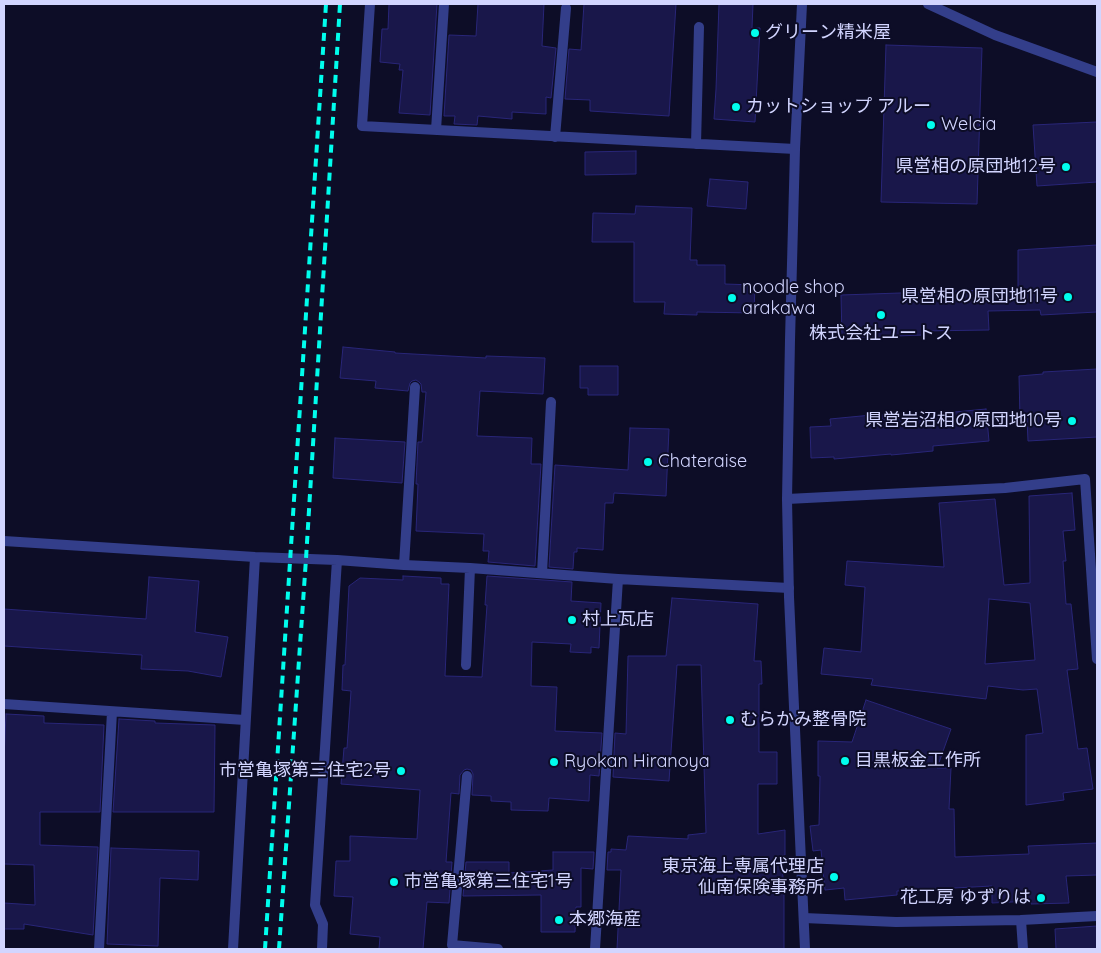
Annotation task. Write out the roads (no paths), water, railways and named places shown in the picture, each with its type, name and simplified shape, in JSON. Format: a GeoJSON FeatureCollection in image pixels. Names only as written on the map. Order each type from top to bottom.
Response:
{"type":"FeatureCollection","features":[{"type":"Feature","properties":{"kind":"street"},"geometry":{"type":"LineString","coordinates":[[370,4],[362,126],[795,149]]}},
{"type":"Feature","properties":{"kind":"street"},"geometry":{"type":"LineString","coordinates":[[436,130],[444,4]]}},
{"type":"Feature","properties":{"kind":"street"},"geometry":{"type":"LineString","coordinates":[[802,4],[795,149],[787,499],[789,588],[805,949]]}},
{"type":"Feature","properties":{"kind":"street"},"geometry":{"type":"LineString","coordinates":[[928,4],[995,35],[1097,72]]}},
{"type":"Feature","properties":{"kind":"street"},"geometry":{"type":"LineString","coordinates":[[555,137],[566,8]]}},
{"type":"Feature","properties":{"kind":"street"},"geometry":{"type":"LineString","coordinates":[[696,144],[699,27]]}},
{"type":"Feature","properties":{"kind":"street"},"geometry":{"type":"LineString","coordinates":[[404,565],[415,387]]}},
{"type":"Feature","properties":{"kind":"street"},"geometry":{"type":"LineString","coordinates":[[542,572],[551,402]]}},
{"type":"Feature","properties":{"kind":"street"},"geometry":{"type":"LineString","coordinates":[[787,499],[1005,488],[1085,479],[1097,659]]}},
{"type":"Feature","properties":{"kind":"street"},"geometry":{"type":"LineString","coordinates":[[4,541],[789,588]]}},
{"type":"Feature","properties":{"kind":"street"},"geometry":{"type":"LineString","coordinates":[[233,949],[255,557]]}},
{"type":"Feature","properties":{"kind":"street"},"geometry":{"type":"LineString","coordinates":[[322,949],[323,924],[315,905],[337,560]]}},
{"type":"Feature","properties":{"kind":"street"},"geometry":{"type":"LineString","coordinates":[[466,666],[470,568]]}},
{"type":"Feature","properties":{"kind":"street"},"geometry":{"type":"LineString","coordinates":[[595,949],[618,578]]}},
{"type":"Feature","properties":{"kind":"street"},"geometry":{"type":"LineString","coordinates":[[4,704],[245,720]]}},
{"type":"Feature","properties":{"kind":"street"},"geometry":{"type":"LineString","coordinates":[[99,949],[112,712]]}},
{"type":"Feature","properties":{"kind":"street"},"geometry":{"type":"LineString","coordinates":[[467,776],[452,944],[498,949]]}},
{"type":"Feature","properties":{"kind":"street"},"geometry":{"type":"LineString","coordinates":[[804,918],[896,922],[1021,920],[1097,916]]}},
{"type":"Feature","properties":{"kind":"street"},"geometry":{"type":"LineString","coordinates":[[1021,920],[1022,949]]}},
{"type":"Feature","properties":{"kind":"railway"},"geometry":{"type":"LineString","coordinates":[[265,949],[326,4]]}},
{"type":"Feature","properties":{"kind":"railway"},"geometry":{"type":"LineString","coordinates":[[279,949],[306,559],[340,4]]}},
{"type":"Feature","properties":{"kind":"place","name":"グリーン精米屋"},"geometry":{"type":"Point","coordinates":[755,33]}},
{"type":"Feature","properties":{"kind":"place","name":"カットショップ アルー"},"geometry":{"type":"Point","coordinates":[736,107]}},
{"type":"Feature","properties":{"kind":"place","name":"Welcia"},"geometry":{"type":"Point","coordinates":[931,125]}},
{"type":"Feature","properties":{"kind":"place","name":"県営相の原団地12号"},"geometry":{"type":"Point","coordinates":[1066,167]}},
{"type":"Feature","properties":{"kind":"place","name":"県営相の原団地11号"},"geometry":{"type":"Point","coordinates":[1068,297]}},
{"type":"Feature","properties":{"kind":"place","name":"noodle shop arakawa"},"geometry":{"type":"Point","coordinates":[732,298]}},
{"type":"Feature","properties":{"kind":"place","name":"株式会社ユートス"},"geometry":{"type":"Point","coordinates":[881,315]}},
{"type":"Feature","properties":{"kind":"place","name":"県営岩沼相の原団地10号"},"geometry":{"type":"Point","coordinates":[1072,421]}},
{"type":"Feature","properties":{"kind":"place","name":"Chateraise"},"geometry":{"type":"Point","coordinates":[648,462]}},
{"type":"Feature","properties":{"kind":"place","name":"村上瓦店"},"geometry":{"type":"Point","coordinates":[572,620]}},
{"type":"Feature","properties":{"kind":"place","name":"むらかみ整骨院"},"geometry":{"type":"Point","coordinates":[730,720]}},
{"type":"Feature","properties":{"kind":"place","name":"目黒板金工作所"},"geometry":{"type":"Point","coordinates":[845,761]}},
{"type":"Feature","properties":{"kind":"place","name":"Ryokan Hiranoya"},"geometry":{"type":"Point","coordinates":[554,762]}},
{"type":"Feature","properties":{"kind":"place","name":"市営亀塚第三住宅2号"},"geometry":{"type":"Point","coordinates":[401,771]}},
{"type":"Feature","properties":{"kind":"place","name":"東京海上専属代理店 仙南保険事務所"},"geometry":{"type":"Point","coordinates":[834,877]}},
{"type":"Feature","properties":{"kind":"place","name":"市営亀塚第三住宅1号"},"geometry":{"type":"Point","coordinates":[394,882]}},
{"type":"Feature","properties":{"kind":"place","name":"花工房 ゆずりは"},"geometry":{"type":"Point","coordinates":[1041,898]}},
{"type":"Feature","properties":{"kind":"place","name":"本郷海産"},"geometry":{"type":"Point","coordinates":[559,920]}}]}
